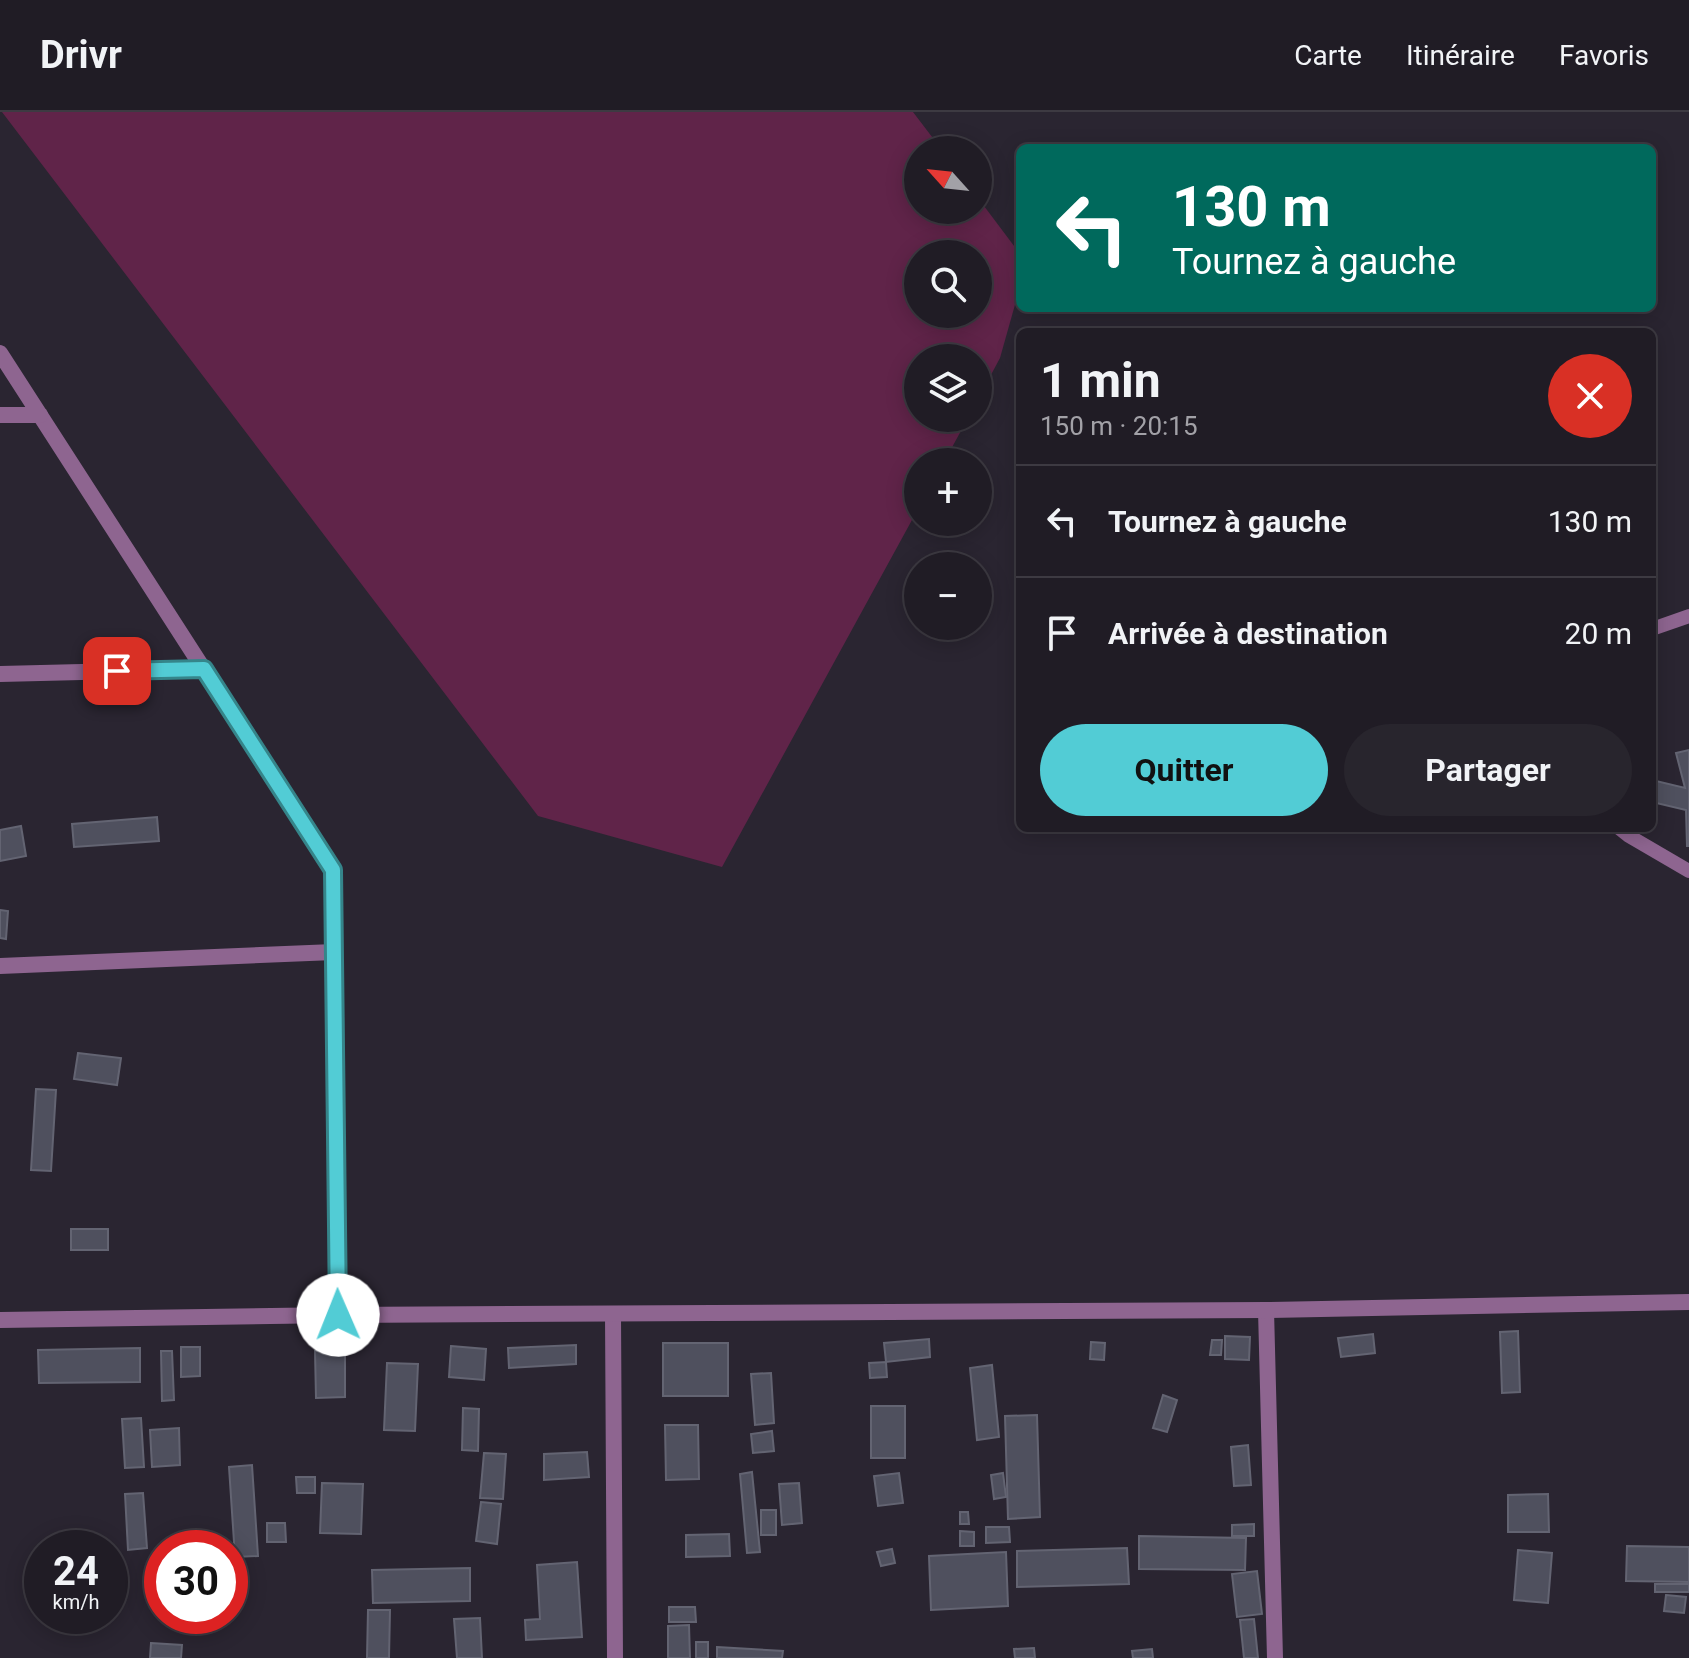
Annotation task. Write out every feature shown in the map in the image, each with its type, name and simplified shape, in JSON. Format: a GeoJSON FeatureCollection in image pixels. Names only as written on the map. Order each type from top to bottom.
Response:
{"type":"FeatureCollection","features":[{"type":"Feature","properties":{"kind":"street"},"geometry":{"type":"LineString","coordinates":[[0,353],[333,870],[338,1315]]}},
{"type":"Feature","properties":{"kind":"street"},"geometry":{"type":"LineString","coordinates":[[0,415],[40,415]]}},
{"type":"Feature","properties":{"kind":"street"},"geometry":{"type":"LineString","coordinates":[[0,674],[204,669]]}},
{"type":"Feature","properties":{"kind":"street"},"geometry":{"type":"LineString","coordinates":[[0,966],[334,952]]}},
{"type":"Feature","properties":{"kind":"street"},"geometry":{"type":"LineString","coordinates":[[0,1320],[1266,1310],[1689,1302]]}},
{"type":"Feature","properties":{"kind":"street"},"geometry":{"type":"LineString","coordinates":[[1266,1310],[1275,1658]]}},
{"type":"Feature","properties":{"kind":"street"},"geometry":{"type":"LineString","coordinates":[[613,1315],[615,1658]]}},
{"type":"Feature","properties":{"kind":"lane"},"geometry":{"type":"LineString","coordinates":[[1656,628],[1689,616]]}},
{"type":"Feature","properties":{"kind":"lane"},"geometry":{"type":"LineString","coordinates":[[1624,832],[1689,871]]}},
{"type":"Feature","properties":{"kind":"shaded area"},"geometry":{"type":"Polygon","coordinates":[[[2,112],[913,112],[931,136],[904,136],[904,224],[992,224],[992,217],[1016,249],[1016,301],[1000,358],[992,373],[992,344],[904,344],[904,432],[960,432],[952,448],[904,448],[904,535],[722,867],[538,816],[2,112]]]}},
{"type":"Feature","properties":{"kind":"building"},"geometry":{"type":"Polygon","coordinates":[[[1689,750],[1689,846],[1686,810],[1656,803],[1656,781],[1685,788],[1676,753],[1689,750]]]}},
{"type":"Feature","properties":{"kind":"building"},"geometry":{"type":"Polygon","coordinates":[[[157,817],[159,841],[74,847],[72,824],[157,817]]]}},
{"type":"Feature","properties":{"kind":"building"},"geometry":{"type":"Polygon","coordinates":[[[21,826],[26,856],[0,861],[0,830],[21,826]]]}},
{"type":"Feature","properties":{"kind":"building"},"geometry":{"type":"Polygon","coordinates":[[[0,910],[8,911],[6,939],[0,938],[0,910]]]}},
{"type":"Feature","properties":{"kind":"building"},"geometry":{"type":"Polygon","coordinates":[[[78,1053],[121,1058],[117,1085],[74,1079],[78,1053]]]}},
{"type":"Feature","properties":{"kind":"building"},"geometry":{"type":"Polygon","coordinates":[[[36,1089],[56,1090],[51,1171],[31,1170],[36,1089]]]}},
{"type":"Feature","properties":{"kind":"building"},"geometry":{"type":"Polygon","coordinates":[[[71,1229],[108,1229],[108,1250],[71,1250],[71,1229]]]}},
{"type":"Feature","properties":{"kind":"building"},"geometry":{"type":"Polygon","coordinates":[[[1518,1331],[1520,1392],[1502,1393],[1500,1332],[1518,1331]]]}},
{"type":"Feature","properties":{"kind":"building"},"geometry":{"type":"Polygon","coordinates":[[[1373,1334],[1375,1353],[1341,1357],[1338,1338],[1373,1334]]]}},
{"type":"Feature","properties":{"kind":"building"},"geometry":{"type":"Polygon","coordinates":[[[1225,1336],[1250,1337],[1249,1360],[1225,1359],[1225,1336]]]}},
{"type":"Feature","properties":{"kind":"building"},"geometry":{"type":"Polygon","coordinates":[[[929,1339],[930,1357],[886,1362],[884,1343],[929,1339]]]}},
{"type":"Feature","properties":{"kind":"building"},"geometry":{"type":"Polygon","coordinates":[[[1212,1340],[1222,1340],[1221,1355],[1210,1355],[1212,1340]]]}},
{"type":"Feature","properties":{"kind":"building"},"geometry":{"type":"Polygon","coordinates":[[[1091,1342],[1105,1343],[1104,1360],[1090,1359],[1091,1342]]]}},
{"type":"Feature","properties":{"kind":"building"},"geometry":{"type":"Polygon","coordinates":[[[663,1343],[728,1343],[728,1396],[663,1396],[663,1343]]]}},
{"type":"Feature","properties":{"kind":"building"},"geometry":{"type":"Polygon","coordinates":[[[576,1345],[576,1364],[509,1368],[508,1348],[576,1345]]]}},
{"type":"Feature","properties":{"kind":"building"},"geometry":{"type":"Polygon","coordinates":[[[451,1346],[486,1349],[484,1380],[449,1377],[451,1346]]]}},
{"type":"Feature","properties":{"kind":"building"},"geometry":{"type":"Polygon","coordinates":[[[181,1347],[200,1347],[200,1376],[181,1377],[181,1347]]]}},
{"type":"Feature","properties":{"kind":"building"},"geometry":{"type":"Polygon","coordinates":[[[140,1348],[140,1382],[39,1383],[38,1350],[140,1348]]]}},
{"type":"Feature","properties":{"kind":"building"},"geometry":{"type":"Polygon","coordinates":[[[345,1350],[345,1397],[316,1398],[315,1351],[345,1350]]]}},
{"type":"Feature","properties":{"kind":"building"},"geometry":{"type":"Polygon","coordinates":[[[161,1351],[172,1351],[174,1400],[162,1401],[161,1351]]]}},
{"type":"Feature","properties":{"kind":"building"},"geometry":{"type":"Polygon","coordinates":[[[886,1362],[887,1377],[870,1378],[869,1363],[886,1362]]]}},
{"type":"Feature","properties":{"kind":"building"},"geometry":{"type":"Polygon","coordinates":[[[387,1363],[418,1364],[415,1431],[384,1430],[387,1363]]]}},
{"type":"Feature","properties":{"kind":"building"},"geometry":{"type":"Polygon","coordinates":[[[992,1365],[999,1437],[977,1440],[970,1368],[992,1365]]]}},
{"type":"Feature","properties":{"kind":"building"},"geometry":{"type":"Polygon","coordinates":[[[771,1373],[774,1423],[755,1425],[751,1374],[771,1373]]]}},
{"type":"Feature","properties":{"kind":"building"},"geometry":{"type":"Polygon","coordinates":[[[1163,1395],[1177,1400],[1167,1432],[1153,1428],[1163,1395]]]}},
{"type":"Feature","properties":{"kind":"building"},"geometry":{"type":"Polygon","coordinates":[[[871,1406],[905,1406],[905,1458],[871,1458],[871,1406]]]}},
{"type":"Feature","properties":{"kind":"building"},"geometry":{"type":"Polygon","coordinates":[[[463,1408],[479,1409],[478,1451],[462,1450],[463,1408]]]}},
{"type":"Feature","properties":{"kind":"building"},"geometry":{"type":"Polygon","coordinates":[[[1037,1415],[1040,1517],[1008,1519],[1005,1416],[1037,1415]]]}},
{"type":"Feature","properties":{"kind":"building"},"geometry":{"type":"Polygon","coordinates":[[[141,1418],[144,1467],[125,1468],[122,1419],[141,1418]]]}},
{"type":"Feature","properties":{"kind":"building"},"geometry":{"type":"Polygon","coordinates":[[[665,1425],[698,1425],[699,1479],[666,1480],[665,1425]]]}},
{"type":"Feature","properties":{"kind":"building"},"geometry":{"type":"Polygon","coordinates":[[[179,1428],[180,1465],[152,1467],[150,1430],[179,1428]]]}},
{"type":"Feature","properties":{"kind":"building"},"geometry":{"type":"Polygon","coordinates":[[[772,1431],[774,1451],[753,1453],[751,1434],[772,1431]]]}},
{"type":"Feature","properties":{"kind":"building"},"geometry":{"type":"Polygon","coordinates":[[[1248,1445],[1251,1485],[1234,1486],[1231,1447],[1248,1445]]]}},
{"type":"Feature","properties":{"kind":"building"},"geometry":{"type":"Polygon","coordinates":[[[587,1452],[589,1477],[544,1480],[544,1454],[587,1452]]]}},
{"type":"Feature","properties":{"kind":"building"},"geometry":{"type":"Polygon","coordinates":[[[484,1453],[506,1454],[503,1499],[480,1498],[484,1453]]]}},
{"type":"Feature","properties":{"kind":"building"},"geometry":{"type":"Polygon","coordinates":[[[252,1465],[258,1556],[248,1556],[248,1530],[233,1530],[229,1467],[252,1465]]]}},
{"type":"Feature","properties":{"kind":"building"},"geometry":{"type":"Polygon","coordinates":[[[752,1472],[760,1552],[747,1553],[740,1474],[752,1472]]]}},
{"type":"Feature","properties":{"kind":"building"},"geometry":{"type":"Polygon","coordinates":[[[899,1473],[903,1503],[878,1506],[874,1476],[899,1473]]]}},
{"type":"Feature","properties":{"kind":"building"},"geometry":{"type":"Polygon","coordinates":[[[1003,1473],[1006,1497],[994,1499],[991,1475],[1003,1473]]]}},
{"type":"Feature","properties":{"kind":"building"},"geometry":{"type":"Polygon","coordinates":[[[296,1477],[315,1477],[315,1493],[297,1493],[296,1477]]]}},
{"type":"Feature","properties":{"kind":"building"},"geometry":{"type":"Polygon","coordinates":[[[322,1483],[363,1484],[361,1534],[320,1533],[322,1483]]]}},
{"type":"Feature","properties":{"kind":"building"},"geometry":{"type":"Polygon","coordinates":[[[799,1483],[802,1523],[782,1525],[779,1484],[799,1483]]]}},
{"type":"Feature","properties":{"kind":"building"},"geometry":{"type":"Polygon","coordinates":[[[143,1493],[144,1548],[128,1550],[125,1494],[143,1493]]]}},
{"type":"Feature","properties":{"kind":"building"},"geometry":{"type":"Polygon","coordinates":[[[1548,1494],[1549,1532],[1508,1532],[1508,1495],[1548,1494]]]}},
{"type":"Feature","properties":{"kind":"building"},"geometry":{"type":"Polygon","coordinates":[[[481,1502],[501,1504],[497,1544],[476,1541],[481,1502]]]}},
{"type":"Feature","properties":{"kind":"building"},"geometry":{"type":"Polygon","coordinates":[[[761,1510],[776,1510],[776,1535],[761,1535],[761,1510]]]}},
{"type":"Feature","properties":{"kind":"building"},"geometry":{"type":"Polygon","coordinates":[[[960,1512],[968,1512],[969,1524],[960,1524],[960,1512]]]}},
{"type":"Feature","properties":{"kind":"building"},"geometry":{"type":"Polygon","coordinates":[[[267,1523],[285,1523],[286,1542],[267,1542],[267,1523]]]}},
{"type":"Feature","properties":{"kind":"building"},"geometry":{"type":"Polygon","coordinates":[[[1254,1524],[1254,1536],[1232,1536],[1232,1525],[1254,1524]]]}},
{"type":"Feature","properties":{"kind":"building"},"geometry":{"type":"Polygon","coordinates":[[[986,1527],[1009,1527],[1010,1542],[986,1543],[986,1527]]]}},
{"type":"Feature","properties":{"kind":"building"},"geometry":{"type":"Polygon","coordinates":[[[960,1531],[974,1532],[974,1546],[960,1546],[960,1531]]]}},
{"type":"Feature","properties":{"kind":"building"},"geometry":{"type":"Polygon","coordinates":[[[729,1534],[730,1556],[686,1557],[686,1535],[729,1534]]]}},
{"type":"Feature","properties":{"kind":"building"},"geometry":{"type":"Polygon","coordinates":[[[1139,1536],[1246,1538],[1245,1570],[1139,1569],[1139,1536]]]}},
{"type":"Feature","properties":{"kind":"building"},"geometry":{"type":"Polygon","coordinates":[[[1627,1546],[1689,1547],[1689,1582],[1626,1581],[1627,1546]]]}},
{"type":"Feature","properties":{"kind":"building"},"geometry":{"type":"Polygon","coordinates":[[[1127,1548],[1129,1584],[1017,1587],[1017,1551],[1127,1548]]]}},
{"type":"Feature","properties":{"kind":"building"},"geometry":{"type":"Polygon","coordinates":[[[892,1549],[895,1563],[881,1566],[877,1552],[892,1549]]]}},
{"type":"Feature","properties":{"kind":"building"},"geometry":{"type":"Polygon","coordinates":[[[1518,1550],[1552,1553],[1548,1603],[1514,1600],[1518,1550]]]}},
{"type":"Feature","properties":{"kind":"building"},"geometry":{"type":"Polygon","coordinates":[[[1006,1552],[1008,1606],[931,1610],[929,1556],[1006,1552]]]}},
{"type":"Feature","properties":{"kind":"building"},"geometry":{"type":"Polygon","coordinates":[[[577,1562],[582,1637],[526,1640],[525,1620],[540,1619],[537,1565],[577,1562]]]}},
{"type":"Feature","properties":{"kind":"building"},"geometry":{"type":"Polygon","coordinates":[[[470,1568],[470,1601],[373,1603],[372,1570],[470,1568]]]}},
{"type":"Feature","properties":{"kind":"building"},"geometry":{"type":"Polygon","coordinates":[[[1257,1571],[1262,1614],[1237,1617],[1232,1574],[1257,1571]]]}},
{"type":"Feature","properties":{"kind":"building"},"geometry":{"type":"Polygon","coordinates":[[[1655,1584],[1689,1584],[1689,1592],[1655,1592],[1655,1584]]]}},
{"type":"Feature","properties":{"kind":"building"},"geometry":{"type":"Polygon","coordinates":[[[1666,1595],[1686,1597],[1684,1613],[1664,1611],[1666,1595]]]}},
{"type":"Feature","properties":{"kind":"building"},"geometry":{"type":"Polygon","coordinates":[[[669,1607],[695,1607],[696,1622],[669,1622],[669,1607]]]}},
{"type":"Feature","properties":{"kind":"building"},"geometry":{"type":"Polygon","coordinates":[[[368,1610],[390,1610],[389,1658],[367,1658],[368,1610]]]}},
{"type":"Feature","properties":{"kind":"building"},"geometry":{"type":"Polygon","coordinates":[[[480,1618],[482,1658],[457,1658],[454,1619],[480,1618]]]}},
{"type":"Feature","properties":{"kind":"building"},"geometry":{"type":"Polygon","coordinates":[[[1254,1619],[1258,1658],[1244,1658],[1240,1620],[1254,1619]]]}},
{"type":"Feature","properties":{"kind":"building"},"geometry":{"type":"Polygon","coordinates":[[[689,1625],[690,1658],[668,1658],[668,1626],[689,1625]]]}},
{"type":"Feature","properties":{"kind":"building"},"geometry":{"type":"Polygon","coordinates":[[[696,1642],[708,1642],[708,1658],[696,1658],[696,1642]]]}},
{"type":"Feature","properties":{"kind":"building"},"geometry":{"type":"Polygon","coordinates":[[[151,1643],[182,1645],[181,1658],[150,1658],[151,1643]]]}},
{"type":"Feature","properties":{"kind":"building"},"geometry":{"type":"Polygon","coordinates":[[[717,1647],[783,1651],[782,1658],[717,1658],[717,1647]]]}},
{"type":"Feature","properties":{"kind":"building"},"geometry":{"type":"Polygon","coordinates":[[[1034,1648],[1035,1658],[1015,1658],[1014,1649],[1034,1648]]]}},
{"type":"Feature","properties":{"kind":"building"},"geometry":{"type":"Polygon","coordinates":[[[1152,1649],[1153,1658],[1133,1658],[1132,1651],[1152,1649]]]}},
{"type":"Feature","properties":{"kind":"route"},"geometry":{"type":"LineString","coordinates":[[117,671],[204,669],[333,870],[338,1315]]}}]}
